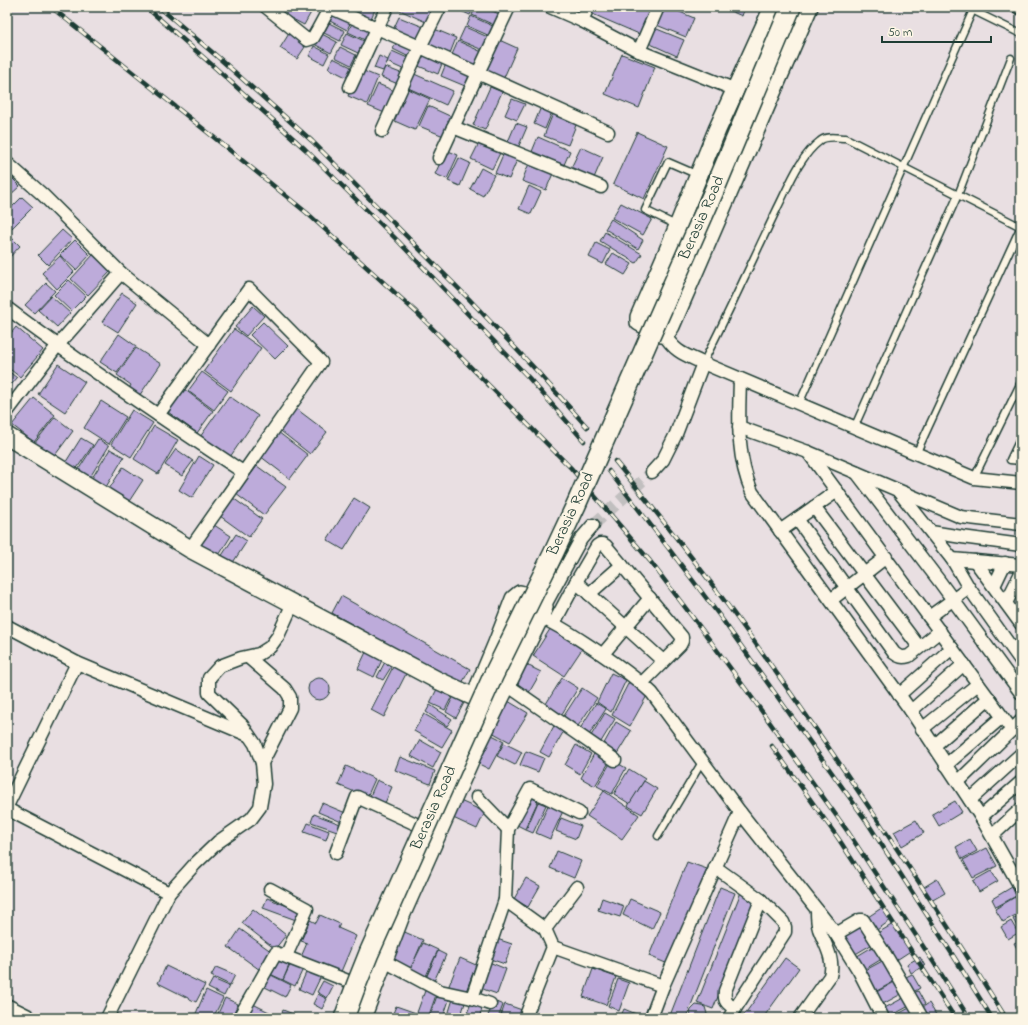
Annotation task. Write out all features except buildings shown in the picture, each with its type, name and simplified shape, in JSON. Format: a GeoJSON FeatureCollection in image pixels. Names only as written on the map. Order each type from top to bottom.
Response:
{"type":"FeatureCollection","features":[{"type":"Feature","properties":{"kind":"main road","name":"Berasia Road"},"geometry":{"type":"LineString","coordinates":[[344,1018],[369,952],[481,701],[556,546],[640,360],[723,170],[791,7]]}},
{"type":"Feature","properties":{"kind":"street"},"geometry":{"type":"LineString","coordinates":[[266,7],[307,40],[313,38],[330,7],[608,132]]}},
{"type":"Feature","properties":{"kind":"street"},"geometry":{"type":"LineString","coordinates":[[350,87],[387,7]]}},
{"type":"Feature","properties":{"kind":"street"},"geometry":{"type":"LineString","coordinates":[[382,131],[440,7]]}},
{"type":"Feature","properties":{"kind":"street"},"geometry":{"type":"LineString","coordinates":[[439,158],[510,7]]}},
{"type":"Feature","properties":{"kind":"street"},"geometry":{"type":"LineString","coordinates":[[550,7],[582,21],[639,51],[736,90]]}},
{"type":"Feature","properties":{"kind":"street"},"geometry":{"type":"LineString","coordinates":[[582,21],[588,7]]}},
{"type":"Feature","properties":{"kind":"street"},"geometry":{"type":"LineString","coordinates":[[639,51],[658,7]]}},
{"type":"Feature","properties":{"kind":"street"},"geometry":{"type":"LineString","coordinates":[[773,7],[699,175],[639,317],[639,322],[660,334],[667,332],[671,326],[809,7]]}},
{"type":"Feature","properties":{"kind":"street"},"geometry":{"type":"LineString","coordinates":[[453,127],[601,187]]}},
{"type":"Feature","properties":{"kind":"street"},"geometry":{"type":"LineString","coordinates":[[7,163],[43,195],[121,273],[209,345]]}},
{"type":"Feature","properties":{"kind":"street"},"geometry":{"type":"LineString","coordinates":[[7,412],[57,346],[121,273]]}},
{"type":"Feature","properties":{"kind":"street"},"geometry":{"type":"LineString","coordinates":[[158,416],[249,289],[321,362],[190,549]]}},
{"type":"Feature","properties":{"kind":"street"},"geometry":{"type":"LineString","coordinates":[[7,308],[57,346],[158,416],[243,472]]}},
{"type":"Feature","properties":{"kind":"street"},"geometry":{"type":"LineString","coordinates":[[663,333],[670,344],[679,352],[916,454],[974,478],[1021,483]]}},
{"type":"Feature","properties":{"kind":"street"},"geometry":{"type":"LineString","coordinates":[[652,472],[663,460],[676,434],[702,363]]}},
{"type":"Feature","properties":{"kind":"street"},"geometry":{"type":"LineString","coordinates":[[740,379],[739,428],[746,479],[752,492],[911,712],[981,817],[1020,881]]}},
{"type":"Feature","properties":{"kind":"street"},"geometry":{"type":"LineString","coordinates":[[739,428],[808,452],[961,517],[1021,524]]}},
{"type":"Feature","properties":{"kind":"street"},"geometry":{"type":"LineString","coordinates":[[7,436],[190,549],[437,680],[474,697]]}},
{"type":"Feature","properties":{"kind":"street"},"geometry":{"type":"LineString","coordinates":[[808,452],[1012,730]]}},
{"type":"Feature","properties":{"kind":"street"},"geometry":{"type":"LineString","coordinates":[[856,472],[1021,693]]}},
{"type":"Feature","properties":{"kind":"street"},"geometry":{"type":"LineString","coordinates":[[898,490],[952,559],[969,588],[1020,657]]}},
{"type":"Feature","properties":{"kind":"street"},"geometry":{"type":"LineString","coordinates":[[780,531],[837,491]]}},
{"type":"Feature","properties":{"kind":"street"},"geometry":{"type":"LineString","coordinates":[[814,507],[919,647]]}},
{"type":"Feature","properties":{"kind":"street"},"geometry":{"type":"LineString","coordinates":[[797,519],[899,657],[909,656],[940,631]]}},
{"type":"Feature","properties":{"kind":"street"},"geometry":{"type":"LineString","coordinates":[[362,1018],[400,918],[466,770],[507,685],[546,615],[576,548],[581,539],[593,525]]}},
{"type":"Feature","properties":{"kind":"street"},"geometry":{"type":"LineString","coordinates":[[931,532],[1021,545]]}},
{"type":"Feature","properties":{"kind":"street"},"geometry":{"type":"LineString","coordinates":[[546,615],[576,582],[597,546],[600,544],[606,546],[682,637],[680,645],[642,684]]}},
{"type":"Feature","properties":{"kind":"street"},"geometry":{"type":"LineString","coordinates":[[831,600],[886,558]]}},
{"type":"Feature","properties":{"kind":"street"},"geometry":{"type":"LineString","coordinates":[[952,559],[1021,565]]}},
{"type":"Feature","properties":{"kind":"street"},"geometry":{"type":"LineString","coordinates":[[975,561],[1006,603],[1020,619]]}},
{"type":"Feature","properties":{"kind":"street"},"geometry":{"type":"LineString","coordinates":[[994,586],[1005,563]]}},
{"type":"Feature","properties":{"kind":"street"},"geometry":{"type":"LineString","coordinates":[[589,594],[622,565]]}},
{"type":"Feature","properties":{"kind":"street"},"geometry":{"type":"LineString","coordinates":[[1006,603],[1021,573]]}},
{"type":"Feature","properties":{"kind":"street"},"geometry":{"type":"LineString","coordinates":[[576,582],[663,662]]}},
{"type":"Feature","properties":{"kind":"street"},"geometry":{"type":"LineString","coordinates":[[930,617],[969,588]]}},
{"type":"Feature","properties":{"kind":"street"},"geometry":{"type":"LineString","coordinates":[[334,1018],[358,956],[444,768],[514,599],[520,594],[538,601],[546,615],[603,654],[642,684],[660,702],[702,762],[836,934],[883,1018]]}},
{"type":"Feature","properties":{"kind":"street"},"geometry":{"type":"LineString","coordinates":[[603,654],[650,598]]}},
{"type":"Feature","properties":{"kind":"street"},"geometry":{"type":"LineString","coordinates":[[107,1018],[169,893],[206,853],[218,842],[251,819],[260,807],[264,784],[262,763],[255,744],[242,725],[209,693],[208,678],[220,666],[241,658],[259,654],[270,647],[278,636],[293,603]]}},
{"type":"Feature","properties":{"kind":"street"},"geometry":{"type":"LineString","coordinates":[[7,626],[77,663],[249,735]]}},
{"type":"Feature","properties":{"kind":"street"},"geometry":{"type":"LineString","coordinates":[[899,695],[952,648]]}},
{"type":"Feature","properties":{"kind":"street"},"geometry":{"type":"LineString","coordinates":[[248,657],[285,688],[290,697],[290,708],[262,763]]}},
{"type":"Feature","properties":{"kind":"street"},"geometry":{"type":"LineString","coordinates":[[7,806],[77,663]]}},
{"type":"Feature","properties":{"kind":"street"},"geometry":{"type":"LineString","coordinates":[[911,712],[964,664]]}},
{"type":"Feature","properties":{"kind":"street"},"geometry":{"type":"LineString","coordinates":[[922,729],[978,684]]}},
{"type":"Feature","properties":{"kind":"street"},"geometry":{"type":"LineString","coordinates":[[507,685],[615,760]]}},
{"type":"Feature","properties":{"kind":"street"},"geometry":{"type":"LineString","coordinates":[[934,746],[989,698]]}},
{"type":"Feature","properties":{"kind":"street"},"geometry":{"type":"LineString","coordinates":[[946,765],[1002,717]]}},
{"type":"Feature","properties":{"kind":"street"},"geometry":{"type":"LineString","coordinates":[[958,782],[1021,722]]}},
{"type":"Feature","properties":{"kind":"street"},"geometry":{"type":"LineString","coordinates":[[970,800],[1021,754]]}},
{"type":"Feature","properties":{"kind":"street"},"geometry":{"type":"LineString","coordinates":[[981,817],[1021,782]]}},
{"type":"Feature","properties":{"kind":"street"},"geometry":{"type":"LineString","coordinates":[[472,998],[505,900],[508,829],[530,789],[579,813]]}},
{"type":"Feature","properties":{"kind":"street"},"geometry":{"type":"LineString","coordinates":[[336,853],[358,797],[418,824]]}},
{"type":"Feature","properties":{"kind":"street"},"geometry":{"type":"LineString","coordinates":[[477,797],[508,829]]}},
{"type":"Feature","properties":{"kind":"street"},"geometry":{"type":"LineString","coordinates":[[7,809],[169,893]]}},
{"type":"Feature","properties":{"kind":"street"},"geometry":{"type":"LineString","coordinates":[[992,836],[1021,809]]}},
{"type":"Feature","properties":{"kind":"street"},"geometry":{"type":"LineString","coordinates":[[651,1018],[663,986],[740,812]]}},
{"type":"Feature","properties":{"kind":"street"},"geometry":{"type":"LineString","coordinates":[[715,867],[761,900],[783,922],[785,927],[785,932],[732,1014]]}},
{"type":"Feature","properties":{"kind":"street"},"geometry":{"type":"LineString","coordinates":[[545,929],[577,887]]}},
{"type":"Feature","properties":{"kind":"street"},"geometry":{"type":"LineString","coordinates":[[270,889],[307,909],[286,956]]}},
{"type":"Feature","properties":{"kind":"street"},"geometry":{"type":"LineString","coordinates":[[505,900],[545,929],[553,947],[525,1018]]}},
{"type":"Feature","properties":{"kind":"street"},"geometry":{"type":"LineString","coordinates":[[732,1014],[724,998],[725,991],[761,900]]}},
{"type":"Feature","properties":{"kind":"street"},"geometry":{"type":"LineString","coordinates":[[800,1018],[830,976],[832,969],[831,958],[817,921],[817,910]]}},
{"type":"Feature","properties":{"kind":"street"},"geometry":{"type":"LineString","coordinates":[[836,934],[860,920],[863,920],[888,959],[922,1018]]}},
{"type":"Feature","properties":{"kind":"street"},"geometry":{"type":"LineString","coordinates":[[553,947],[663,986]]}},
{"type":"Feature","properties":{"kind":"street"},"geometry":{"type":"LineString","coordinates":[[239,1018],[276,953],[348,981]]}},
{"type":"Feature","properties":{"kind":"street"},"geometry":{"type":"LineString","coordinates":[[384,961],[440,991],[472,998],[490,1004]]}},
{"type":"Feature","properties":{"kind":"street"},"geometry":{"type":"LineString","coordinates":[[7,1008],[27,1018]]}},
{"type":"Feature","properties":{"kind":"lane"},"geometry":{"type":"LineString","coordinates":[[966,7],[1021,34]]}},
{"type":"Feature","properties":{"kind":"lane"},"geometry":{"type":"LineString","coordinates":[[1012,7],[1021,12]]}},
{"type":"Feature","properties":{"kind":"lane"},"geometry":{"type":"LineString","coordinates":[[799,404],[973,10]]}},
{"type":"Feature","properties":{"kind":"lane"},"geometry":{"type":"LineString","coordinates":[[854,428],[958,195],[1012,58]]}},
{"type":"Feature","properties":{"kind":"lane"},"geometry":{"type":"LineString","coordinates":[[702,363],[726,317],[791,181],[809,151],[821,139],[833,137],[846,138],[1021,226],[916,454]]}},
{"type":"Feature","properties":{"kind":"lane"},"geometry":{"type":"LineString","coordinates":[[678,226],[645,210],[668,162],[699,175]]}},
{"type":"Feature","properties":{"kind":"lane"},"geometry":{"type":"LineString","coordinates":[[974,478],[1021,382]]}},
{"type":"Feature","properties":{"kind":"lane"},"geometry":{"type":"LineString","coordinates":[[1021,437],[1010,460],[1021,461]]}},
{"type":"Feature","properties":{"kind":"lane"},"geometry":{"type":"LineString","coordinates":[[658,836],[702,762]]}},
{"type":"Feature","properties":{"kind":"tunnel"},"geometry":{"type":"LineString","coordinates":[[593,525],[652,472]]}},
{"type":"Feature","properties":{"kind":"railway"},"geometry":{"type":"LineString","coordinates":[[51,7],[307,213],[416,312],[571,468],[650,561],[753,699],[848,832],[969,1018]]}},
{"type":"Feature","properties":{"kind":"railway"},"geometry":{"type":"LineString","coordinates":[[146,7],[305,149],[398,241],[529,378],[584,441]]}},
{"type":"Feature","properties":{"kind":"railway"},"geometry":{"type":"LineString","coordinates":[[159,7],[312,141],[469,299],[587,427]]}},
{"type":"Feature","properties":{"kind":"railway"},"geometry":{"type":"LineString","coordinates":[[615,461],[701,570],[741,623],[786,687],[891,840],[961,946],[1006,1018]]}},
{"type":"Feature","properties":{"kind":"railway"},"geometry":{"type":"LineString","coordinates":[[609,471],[719,615],[865,819],[992,1018]]}},
{"type":"Feature","properties":{"kind":"railway"},"geometry":{"type":"LineString","coordinates":[[772,746],[838,838],[955,1018]]}}]}
